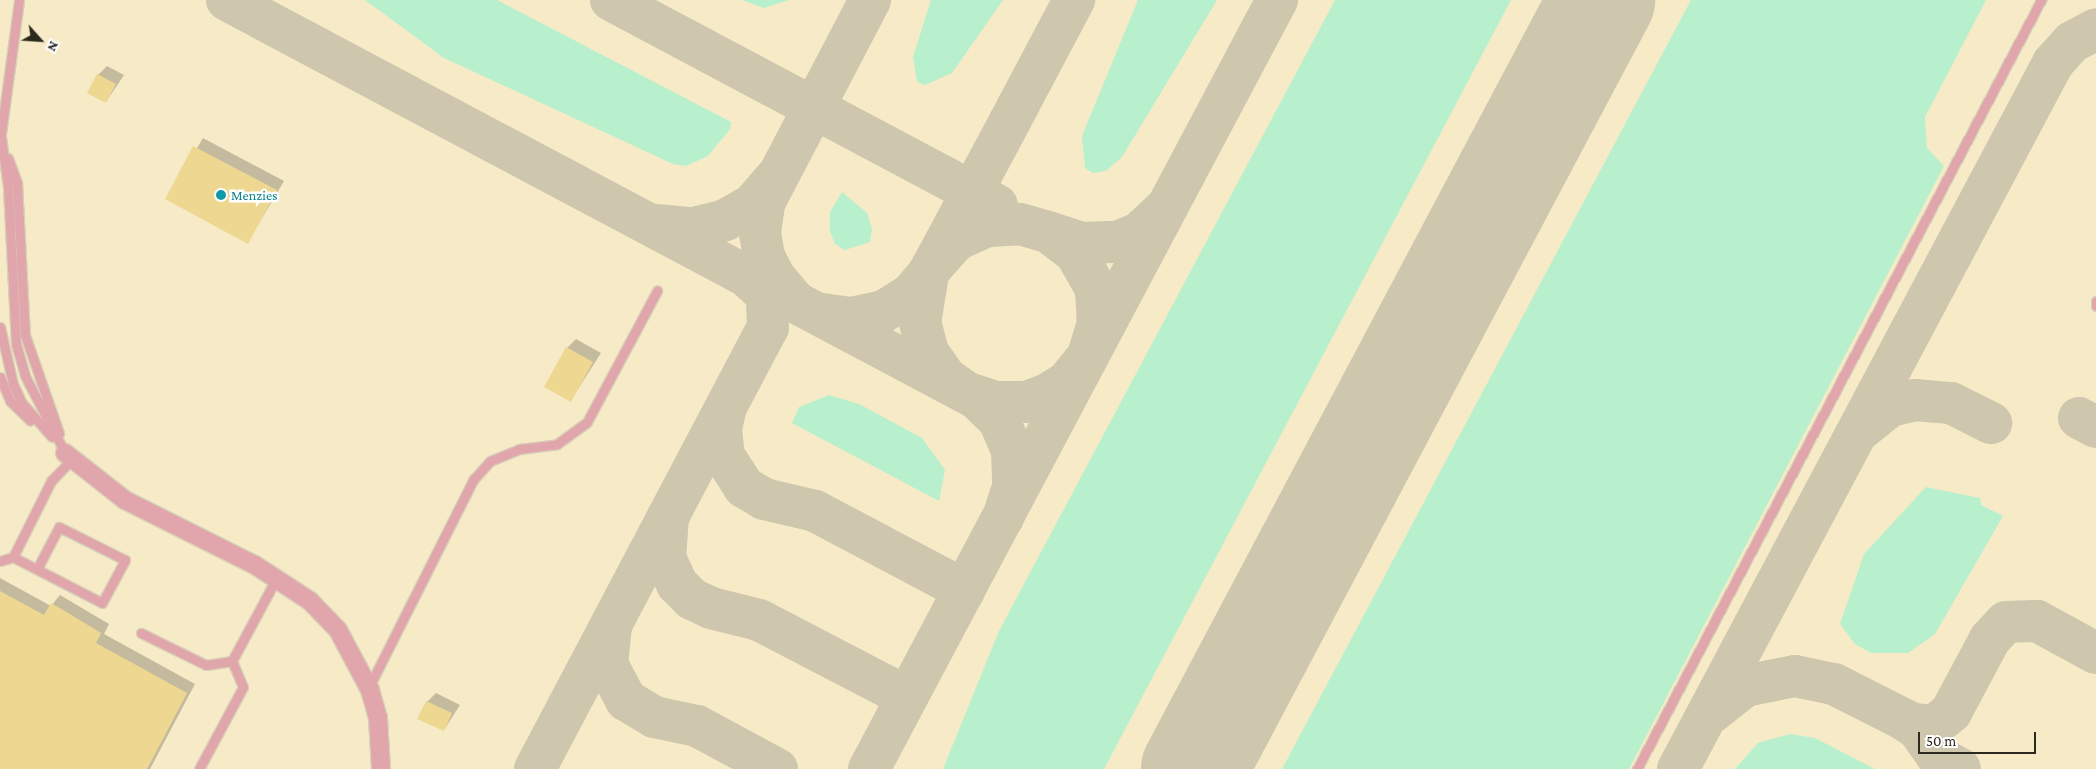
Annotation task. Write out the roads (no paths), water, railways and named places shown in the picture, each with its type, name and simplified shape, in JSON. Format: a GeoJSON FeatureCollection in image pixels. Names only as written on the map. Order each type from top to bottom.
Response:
{"type":"FeatureCollection","features":[{"type":"Feature","properties":{"kind":"street"},"geometry":{"type":"LineString","coordinates":[[69,456],[125,500],[278,577],[338,630],[368,687],[378,718],[381,769]]}},
{"type":"Feature","properties":{"kind":"lane"},"geometry":{"type":"LineString","coordinates":[[0,146],[19,0]]}},
{"type":"Feature","properties":{"kind":"lane"},"geometry":{"type":"LineString","coordinates":[[1637,769],[2041,0]]}},
{"type":"Feature","properties":{"kind":"lane"},"geometry":{"type":"LineString","coordinates":[[0,138],[8,187],[16,344],[25,376],[69,456]]}},
{"type":"Feature","properties":{"kind":"lane"},"geometry":{"type":"LineString","coordinates":[[368,687],[473,480],[490,461],[519,449],[557,444],[587,422],[657,291]]}},
{"type":"Feature","properties":{"kind":"lane"},"geometry":{"type":"LineString","coordinates":[[2096,301],[2096,306]]}},
{"type":"Feature","properties":{"kind":"lane"},"geometry":{"type":"LineString","coordinates":[[0,327],[7,368],[22,404],[69,456]]}},
{"type":"Feature","properties":{"kind":"lane"},"geometry":{"type":"LineString","coordinates":[[0,377],[10,401],[69,456]]}},
{"type":"Feature","properties":{"kind":"lane"},"geometry":{"type":"LineString","coordinates":[[13,557],[51,481],[69,456]]}},
{"type":"Feature","properties":{"kind":"lane"},"geometry":{"type":"LineString","coordinates":[[0,561],[13,557],[102,603],[125,560],[59,527],[38,569]]}},
{"type":"Feature","properties":{"kind":"lane"},"geometry":{"type":"LineString","coordinates":[[199,769],[242,687],[232,661],[278,577]]}},
{"type":"Feature","properties":{"kind":"lane"},"geometry":{"type":"LineString","coordinates":[[141,633],[206,665],[232,661]]}},
{"type":"Feature","properties":{"kind":"place","name":"Menzies"},"geometry":{"type":"Point","coordinates":[221,195]}}]}
